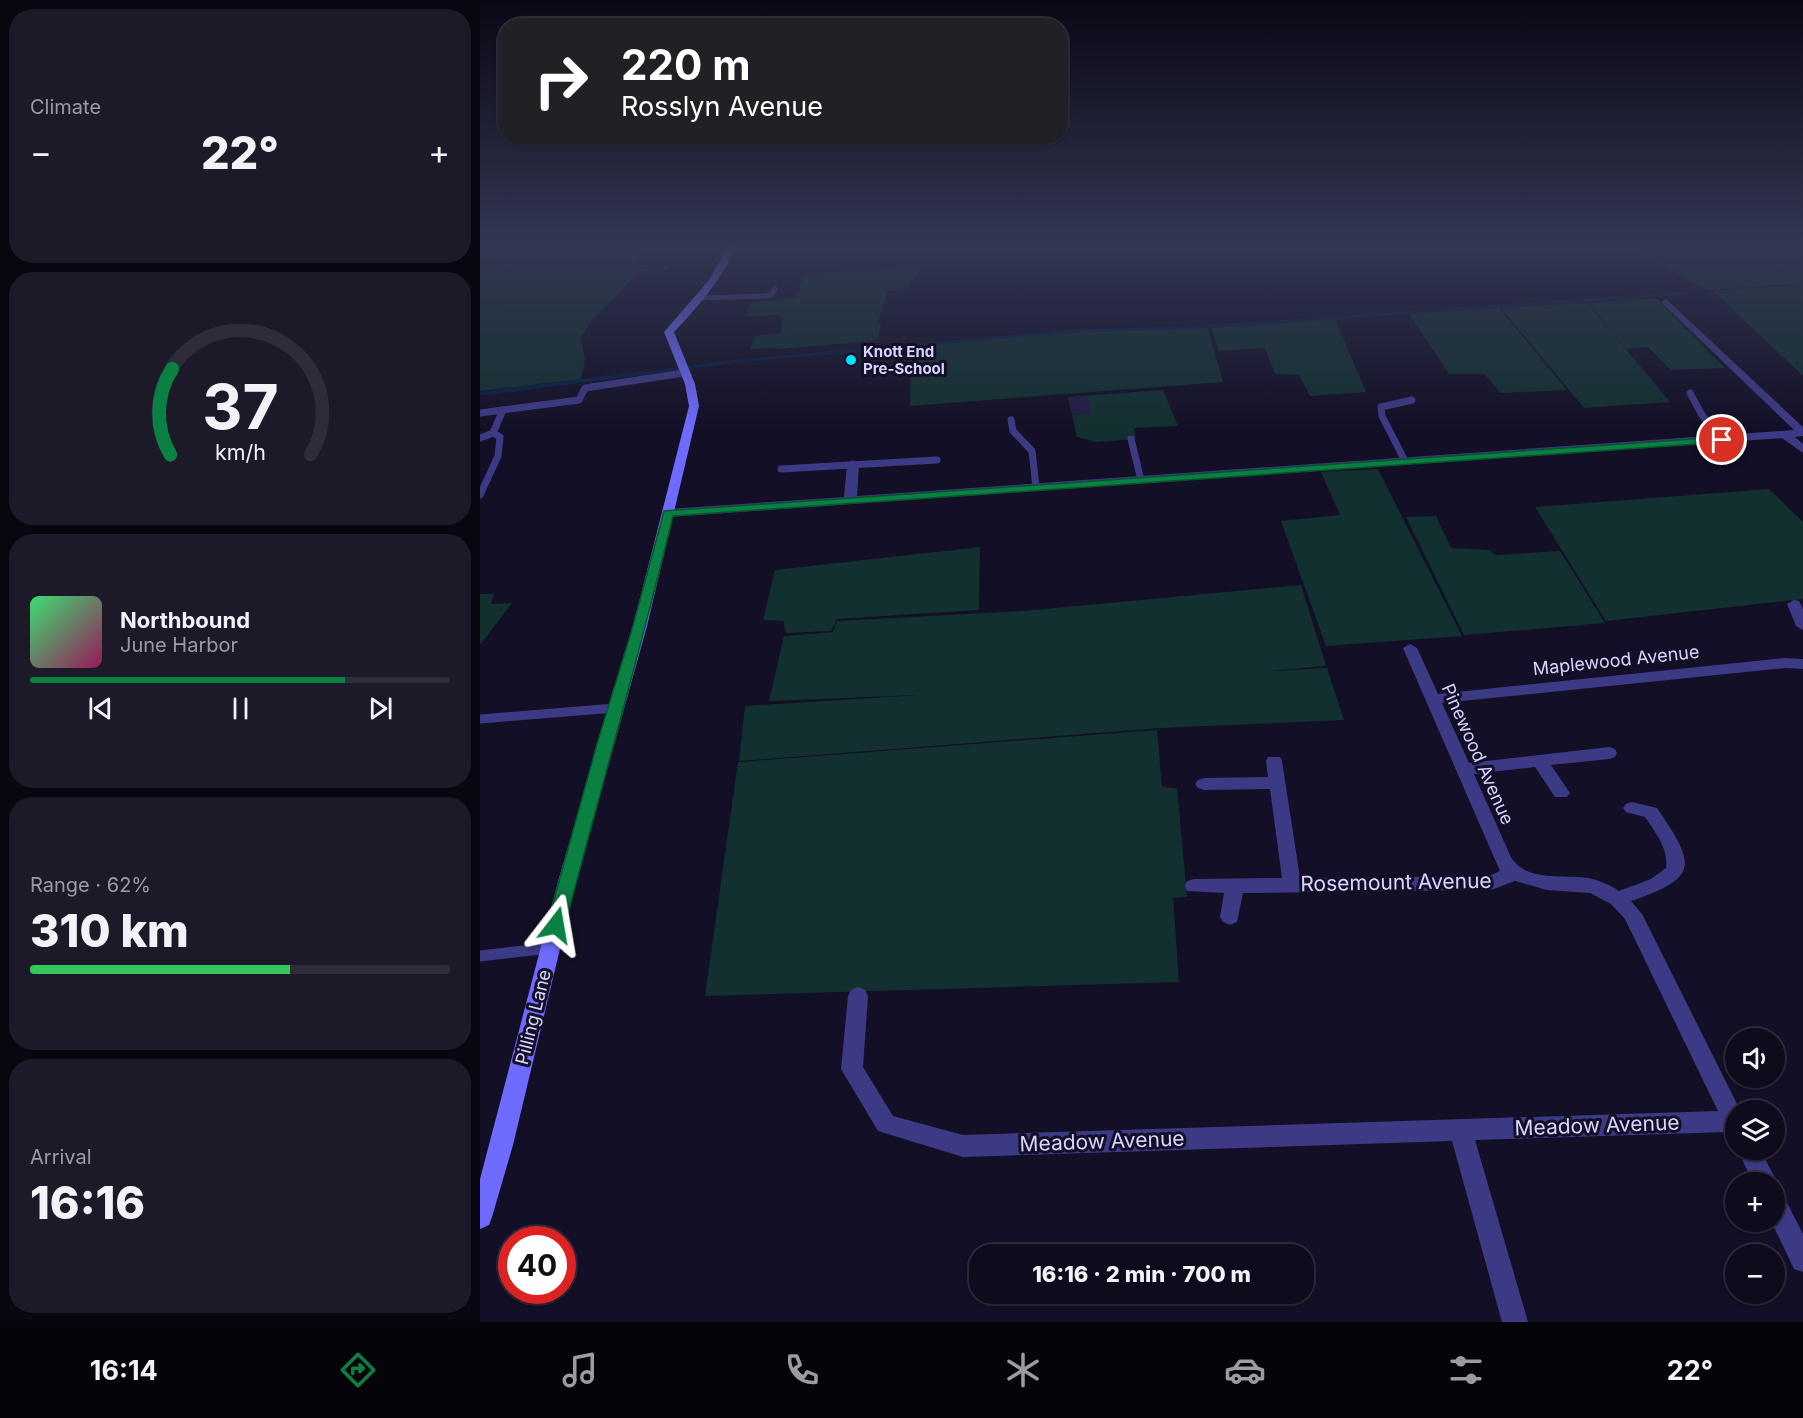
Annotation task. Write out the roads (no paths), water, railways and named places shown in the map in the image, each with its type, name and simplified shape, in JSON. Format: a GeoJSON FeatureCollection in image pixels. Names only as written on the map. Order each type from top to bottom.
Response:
{"type":"FeatureCollection","features":[{"type":"Feature","properties":{"kind":"street","name":"Pilling Lane"},"geometry":{"type":"LineString","coordinates":[[480,1217],[502,1144],[550,948],[615,708],[640,626],[694,406],[685,370],[669,332],[693,307]]}},
{"type":"Feature","properties":{"kind":"street"},"geometry":{"type":"LineString","coordinates":[[1671,307],[1803,433]]}},
{"type":"Feature","properties":{"kind":"street"},"geometry":{"type":"LineString","coordinates":[[668,513],[1803,433]]}},
{"type":"Feature","properties":{"kind":"street"},"geometry":{"type":"LineString","coordinates":[[1786,435],[1803,450]]}},
{"type":"Feature","properties":{"kind":"street"},"geometry":{"type":"LineString","coordinates":[[850,501],[853,465]]}},
{"type":"Feature","properties":{"kind":"street"},"geometry":{"type":"LineString","coordinates":[[1794,604],[1803,626]]}},
{"type":"Feature","properties":{"kind":"street","name":"Pinewood Avenue"},"geometry":{"type":"LineString","coordinates":[[1410,648],[1501,855],[1507,867],[1515,873]]}},
{"type":"Feature","properties":{"kind":"street","name":"Maplewood Avenue"},"geometry":{"type":"LineString","coordinates":[[1433,699],[1785,663],[1803,664]]}},
{"type":"Feature","properties":{"kind":"street"},"geometry":{"type":"LineString","coordinates":[[1464,769],[1610,753]]}},
{"type":"Feature","properties":{"kind":"street"},"geometry":{"type":"LineString","coordinates":[[1274,761],[1292,885]]}},
{"type":"Feature","properties":{"kind":"street"},"geometry":{"type":"LineString","coordinates":[[1540,762],[1561,793]]}},
{"type":"Feature","properties":{"kind":"street"},"geometry":{"type":"LineString","coordinates":[[1204,784],[1278,783]]}},
{"type":"Feature","properties":{"kind":"street"},"geometry":{"type":"LineString","coordinates":[[1632,808],[1651,812],[1668,836],[1677,860],[1676,872],[1665,882],[1619,898],[1632,914],[1725,1105]]}},
{"type":"Feature","properties":{"kind":"street","name":"Rosemount Avenue"},"geometry":{"type":"LineString","coordinates":[[1194,886],[1491,883],[1515,873],[1527,880],[1541,883],[1600,887],[1619,898]]}},
{"type":"Feature","properties":{"kind":"street"},"geometry":{"type":"LineString","coordinates":[[1230,918],[1234,886]]}},
{"type":"Feature","properties":{"kind":"street","name":"Meadow Avenue"},"geometry":{"type":"LineString","coordinates":[[858,996],[852,1069],[886,1124],[963,1146],[1725,1123]]}},
{"type":"Feature","properties":{"kind":"street"},"geometry":{"type":"LineString","coordinates":[[1460,1130],[1515,1322]]}},
{"type":"Feature","properties":{"kind":"street"},"geometry":{"type":"LineString","coordinates":[[1785,1224],[1803,1260]]}},
{"type":"Feature","properties":{"kind":"lane"},"geometry":{"type":"LineString","coordinates":[[480,413],[579,400],[585,388],[685,370]]}},
{"type":"Feature","properties":{"kind":"lane"},"geometry":{"type":"LineString","coordinates":[[1690,393],[1702,415],[1722,440]]}},
{"type":"Feature","properties":{"kind":"lane"},"geometry":{"type":"LineString","coordinates":[[1405,461],[1382,416],[1381,407],[1412,400]]}},
{"type":"Feature","properties":{"kind":"lane"},"geometry":{"type":"LineString","coordinates":[[493,433],[503,410]]}},
{"type":"Feature","properties":{"kind":"lane"},"geometry":{"type":"LineString","coordinates":[[1011,420],[1013,431],[1025,442],[1034,459],[1036,487]]}},
{"type":"Feature","properties":{"kind":"lane"},"geometry":{"type":"LineString","coordinates":[[480,438],[493,433],[500,436],[498,456],[480,495]]}},
{"type":"Feature","properties":{"kind":"lane"},"geometry":{"type":"LineString","coordinates":[[1131,439],[1141,480]]}},
{"type":"Feature","properties":{"kind":"lane"},"geometry":{"type":"LineString","coordinates":[[781,469],[937,460]]}},
{"type":"Feature","properties":{"kind":"lane"},"geometry":{"type":"LineString","coordinates":[[480,719],[615,708]]}},
{"type":"Feature","properties":{"kind":"lane"},"geometry":{"type":"LineString","coordinates":[[480,956],[550,948]]}},
{"type":"Feature","properties":{"kind":"waterway"},"geometry":{"type":"LineString","coordinates":[[630,375],[738,361],[1074,331],[1186,328],[1491,307]]}},
{"type":"Feature","properties":{"kind":"waterway"},"geometry":{"type":"LineString","coordinates":[[480,394],[642,373]]}},
{"type":"Feature","properties":{"kind":"place","name":"Knott End Pre-School"},"geometry":{"type":"Point","coordinates":[851,360]}}]}
